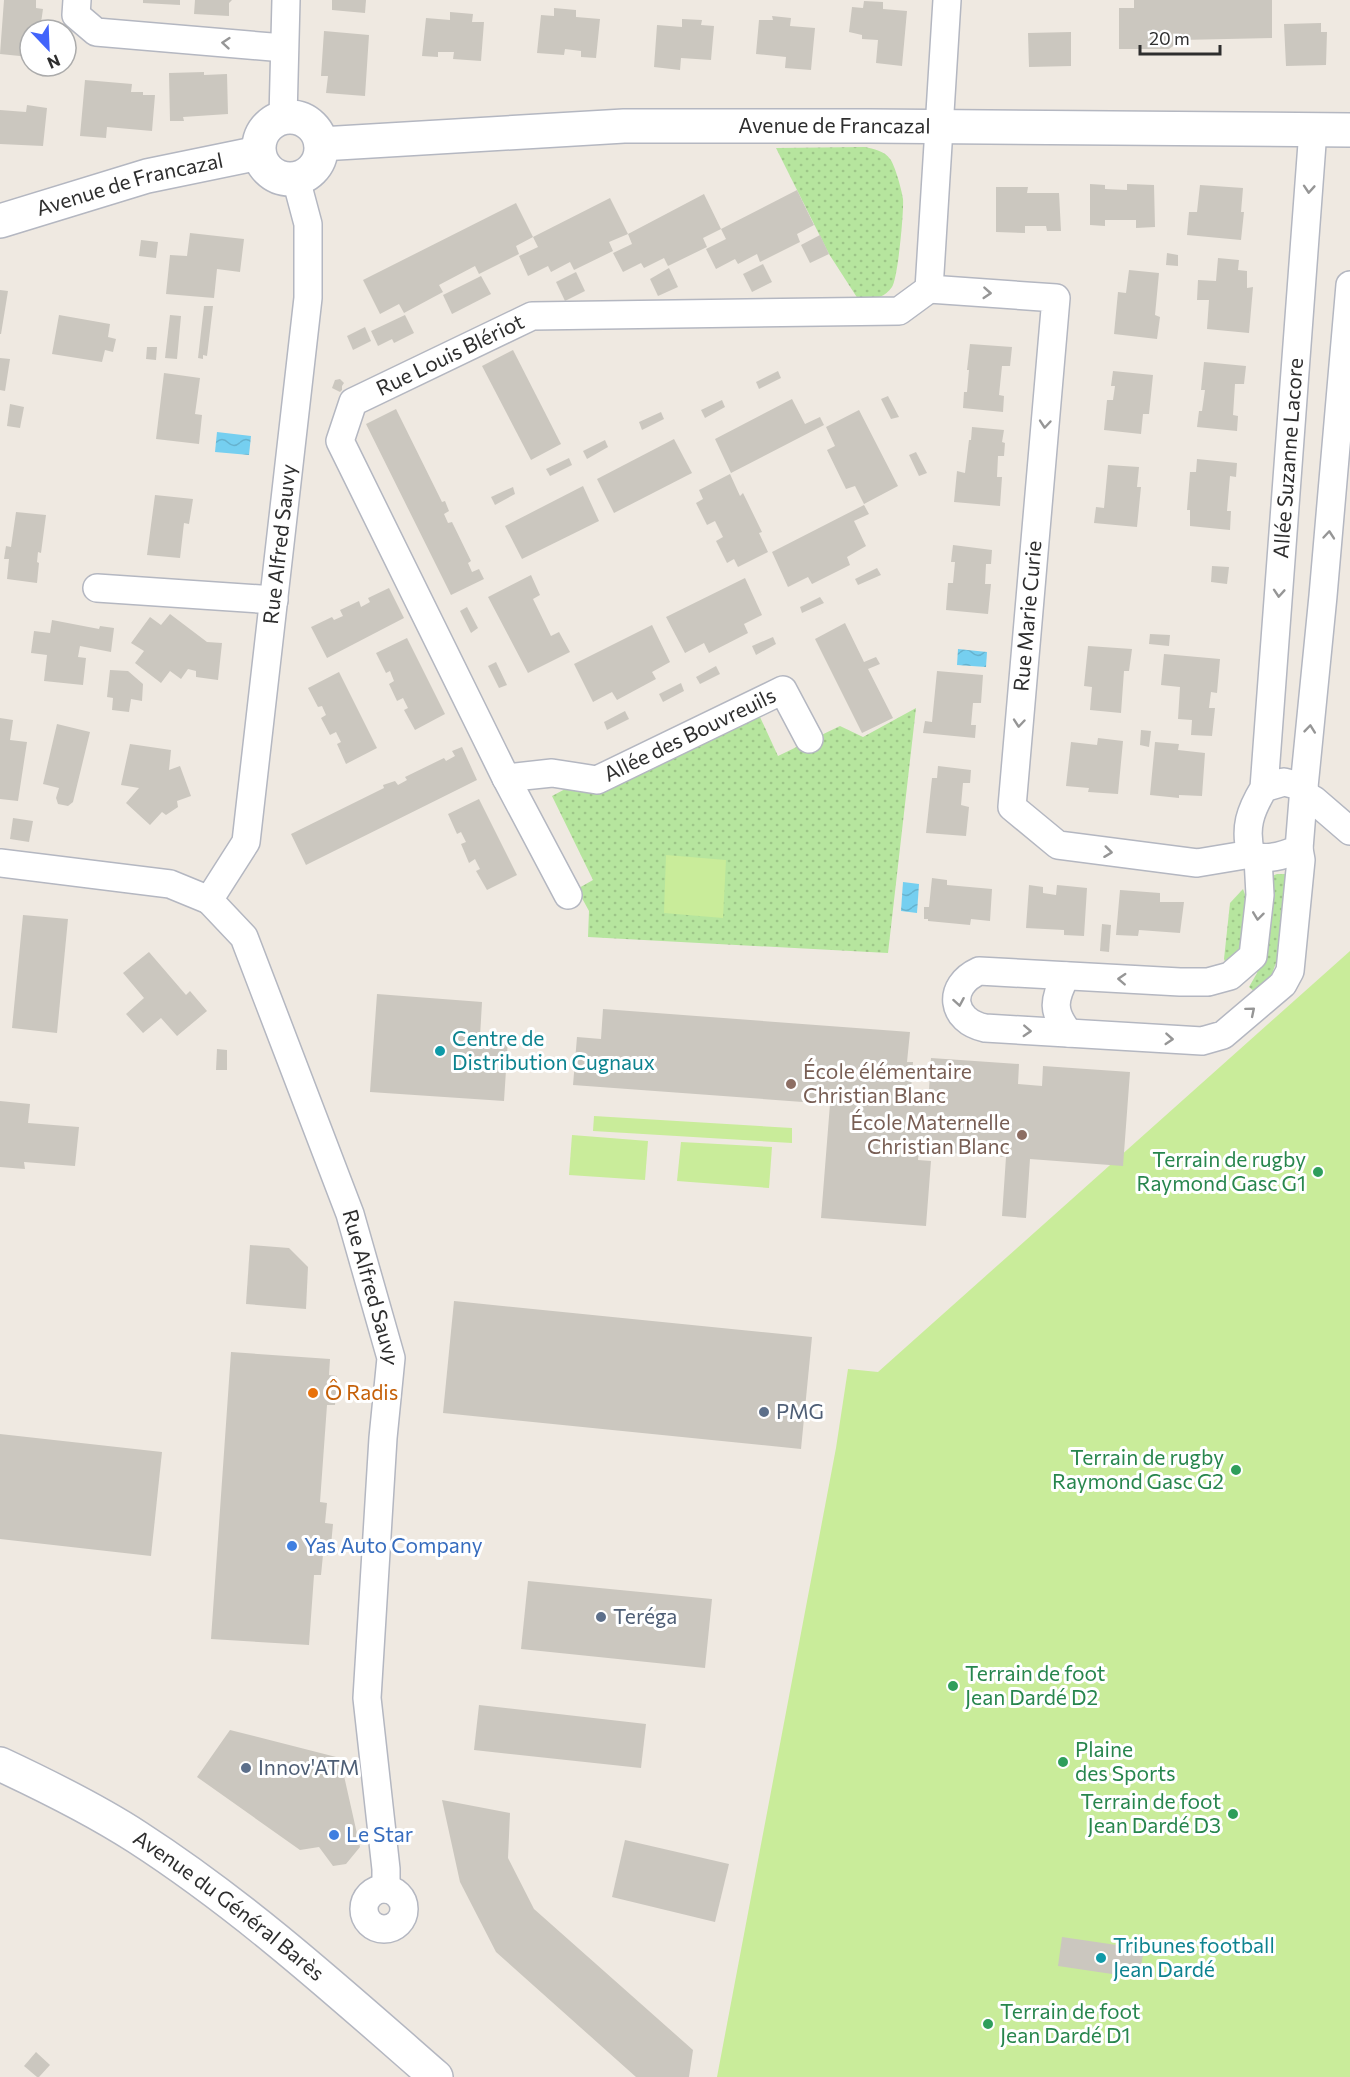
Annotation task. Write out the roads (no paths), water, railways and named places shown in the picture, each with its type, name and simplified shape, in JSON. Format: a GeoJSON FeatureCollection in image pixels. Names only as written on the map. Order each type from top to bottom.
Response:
{"type":"FeatureCollection","features":[{"type":"Feature","properties":{"kind":"street"},"geometry":{"type":"LineString","coordinates":[[77,0],[76,15],[96,32],[284,48]]}},
{"type":"Feature","properties":{"kind":"street"},"geometry":{"type":"LineString","coordinates":[[283,118],[286,0]]}},
{"type":"Feature","properties":{"kind":"street"},"geometry":{"type":"LineString","coordinates":[[929,289],[947,0]]}},
{"type":"Feature","properties":{"kind":"street"},"geometry":{"type":"LineString","coordinates":[[292,117],[308,123],[321,144],[317,164],[308,173],[296,179],[282,178],[269,171],[259,153],[263,133],[270,125],[283,118],[292,117]]}},
{"type":"Feature","properties":{"kind":"street","name":"Avenue de Francazal"},"geometry":{"type":"LineString","coordinates":[[321,144],[624,126],[1350,130]]}},
{"type":"Feature","properties":{"kind":"street","name":"Allée Suzanne Lacore"},"geometry":{"type":"LineString","coordinates":[[1264,788],[1313,130]]}},
{"type":"Feature","properties":{"kind":"street","name":"Avenue de Francazal"},"geometry":{"type":"LineString","coordinates":[[0,221],[147,176],[259,153]]}},
{"type":"Feature","properties":{"kind":"street","name":"Rue Alfred Sauvy"},"geometry":{"type":"LineString","coordinates":[[209,900],[246,842],[308,298],[308,224],[296,179]]}},
{"type":"Feature","properties":{"kind":"street"},"geometry":{"type":"LineString","coordinates":[[1350,285],[1342,464],[1304,791],[1299,849],[1301,860],[1290,971],[1283,984],[1223,1035],[1202,1041],[974,1026],[965,1020],[956,999],[957,989],[969,975],[979,971],[1208,982],[1230,976],[1252,956],[1260,895],[1255,856],[1247,839],[1249,820],[1264,788],[1284,782],[1304,791],[1350,831]]}},
{"type":"Feature","properties":{"kind":"street","name":"Rue Louis Blériot"},"geometry":{"type":"LineString","coordinates":[[568,895],[506,778],[340,441],[353,402],[532,316],[899,311],[929,289]]}},
{"type":"Feature","properties":{"kind":"street","name":"Rue Marie Curie"},"geometry":{"type":"LineString","coordinates":[[929,289],[1056,298],[1012,807],[1058,845],[1197,863],[1255,856]]}},
{"type":"Feature","properties":{"kind":"street"},"geometry":{"type":"LineString","coordinates":[[97,588],[274,600]]}},
{"type":"Feature","properties":{"kind":"street","name":"Allée des Bouvreuils"},"geometry":{"type":"LineString","coordinates":[[506,778],[552,773],[597,780],[783,690],[809,739]]}},
{"type":"Feature","properties":{"kind":"street"},"geometry":{"type":"LineString","coordinates":[[1255,856],[1278,856],[1299,849]]}},
{"type":"Feature","properties":{"kind":"street","name":"Rue Alfred Sauvy"},"geometry":{"type":"LineString","coordinates":[[0,863],[170,884],[209,900],[244,937],[350,1214],[391,1358],[383,1438],[367,1698],[386,1869],[386,1889]]}},
{"type":"Feature","properties":{"kind":"street"},"geometry":{"type":"LineString","coordinates":[[1066,976],[1058,991],[1055,1006],[1059,1021],[1069,1033]]}},
{"type":"Feature","properties":{"kind":"street","name":"Avenue du Général Barès"},"geometry":{"type":"LineString","coordinates":[[0,1764],[67,1797],[135,1835],[174,1862],[294,1955],[436,2077]]}},
{"type":"Feature","properties":{"kind":"water"},"geometry":{"type":"Polygon","coordinates":[[[217,432],[251,436],[249,455],[215,452],[217,432]]]}},
{"type":"Feature","properties":{"kind":"water"},"geometry":{"type":"Polygon","coordinates":[[[958,649],[987,652],[986,667],[957,665],[958,649]]]}},
{"type":"Feature","properties":{"kind":"water"},"geometry":{"type":"Polygon","coordinates":[[[903,882],[919,884],[917,913],[901,911],[903,882]]]}},
{"type":"Feature","properties":{"kind":"place","name":"Centre de Distribution Cugnaux"},"geometry":{"type":"Point","coordinates":[440,1051]}},
{"type":"Feature","properties":{"kind":"place","name":"École élémentaire Christian Blanc"},"geometry":{"type":"Point","coordinates":[791,1084]}},
{"type":"Feature","properties":{"kind":"place","name":"École Maternelle Christian Blanc"},"geometry":{"type":"Point","coordinates":[1022,1135]}},
{"type":"Feature","properties":{"kind":"place","name":"Terrain de rugby Raymond Gasc G1"},"geometry":{"type":"Point","coordinates":[1318,1172]}},
{"type":"Feature","properties":{"kind":"place","name":"Ô Radis"},"geometry":{"type":"Point","coordinates":[313,1393]}},
{"type":"Feature","properties":{"kind":"place","name":"PMG"},"geometry":{"type":"Point","coordinates":[764,1412]}},
{"type":"Feature","properties":{"kind":"place","name":"Terrain de rugby Raymond Gasc G2"},"geometry":{"type":"Point","coordinates":[1236,1470]}},
{"type":"Feature","properties":{"kind":"place","name":"Yas Auto Company"},"geometry":{"type":"Point","coordinates":[292,1546]}},
{"type":"Feature","properties":{"kind":"place","name":"Teréga"},"geometry":{"type":"Point","coordinates":[601,1617]}},
{"type":"Feature","properties":{"kind":"place","name":"Terrain de foot Jean Dardé D2"},"geometry":{"type":"Point","coordinates":[953,1686]}},
{"type":"Feature","properties":{"kind":"place","name":"Plaine des Sports"},"geometry":{"type":"Point","coordinates":[1063,1762]}},
{"type":"Feature","properties":{"kind":"place","name":"Innov'ATM"},"geometry":{"type":"Point","coordinates":[246,1768]}},
{"type":"Feature","properties":{"kind":"place","name":"Terrain de foot Jean Dardé D3"},"geometry":{"type":"Point","coordinates":[1233,1814]}},
{"type":"Feature","properties":{"kind":"place","name":"Le Star"},"geometry":{"type":"Point","coordinates":[334,1835]}},
{"type":"Feature","properties":{"kind":"place","name":"Tribunes football Jean Dardé"},"geometry":{"type":"Point","coordinates":[1101,1958]}},
{"type":"Feature","properties":{"kind":"place","name":"Terrain de foot Jean Dardé D1"},"geometry":{"type":"Point","coordinates":[988,2024]}}]}
